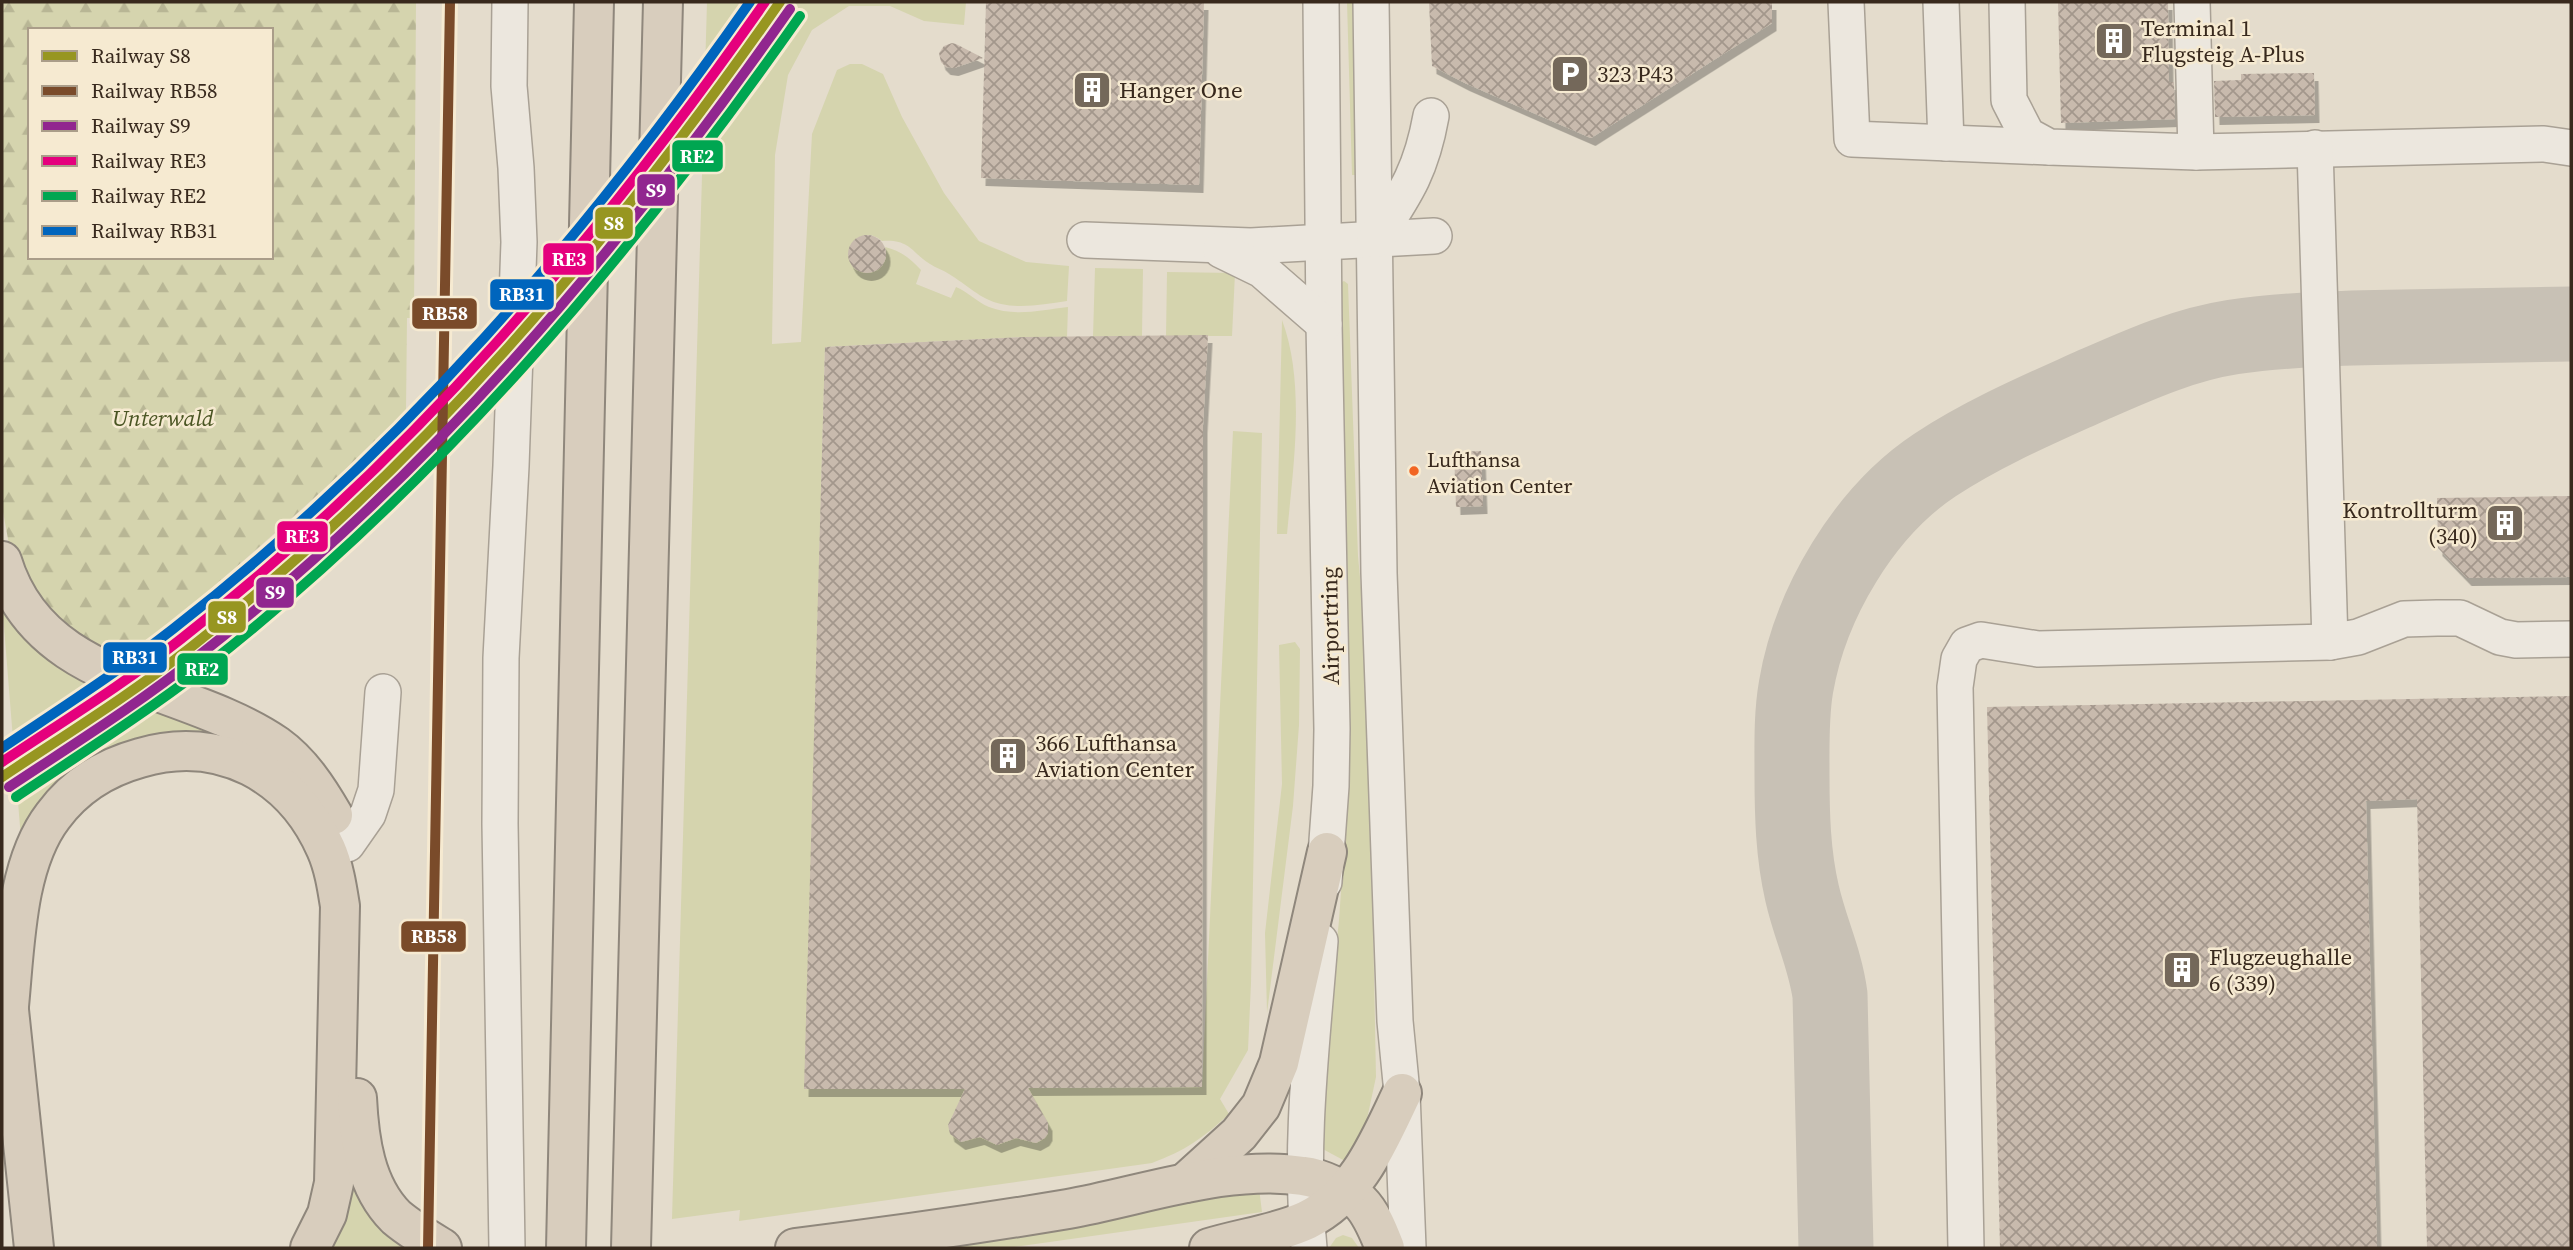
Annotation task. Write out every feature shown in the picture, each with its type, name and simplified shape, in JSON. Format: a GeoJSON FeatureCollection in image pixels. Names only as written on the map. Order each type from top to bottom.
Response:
{"type":"FeatureCollection","features":[{"type":"Feature","properties":{"kind":"highway"},"geometry":{"type":"LineString","coordinates":[[566,1248],[594,2]]}},
{"type":"Feature","properties":{"kind":"highway"},"geometry":{"type":"LineString","coordinates":[[631,1248],[663,2]]}},
{"type":"Feature","properties":{"kind":"highway"},"geometry":{"type":"LineString","coordinates":[[2,561],[20,601],[36,623],[56,643],[109,674],[199,706],[277,746],[299,765],[318,789],[347,844],[355,876],[356,1085],[364,1160],[378,1192],[395,1216],[442,1248]]}},
{"type":"Feature","properties":{"kind":"highway"},"geometry":{"type":"LineString","coordinates":[[8,1016],[23,884],[29,862],[51,817],[70,796],[92,778],[119,764],[181,750],[238,760],[270,776],[296,801],[321,839],[331,861],[340,906],[334,1183],[327,1214],[310,1248]]}},
{"type":"Feature","properties":{"kind":"highway"},"geometry":{"type":"LineString","coordinates":[[1185,1183],[1239,1134],[1261,1105],[1279,1063],[1326,852]]}},
{"type":"Feature","properties":{"kind":"highway"},"geometry":{"type":"LineString","coordinates":[[2,891],[8,1016],[34,1248]]}},
{"type":"Feature","properties":{"kind":"highway"},"geometry":{"type":"LineString","coordinates":[[1209,1248],[1307,1234],[1327,1208],[1344,1192],[1373,1152],[1402,1093]]}},
{"type":"Feature","properties":{"kind":"highway"},"geometry":{"type":"LineString","coordinates":[[795,1248],[1069,1208],[1185,1183],[1270,1172],[1305,1176],[1344,1192],[1360,1202],[1371,1217],[1385,1248]]}},
{"type":"Feature","properties":{"kind":"street"},"geometry":{"type":"LineString","coordinates":[[507,1248],[500,824],[501,658],[512,466],[519,242],[509,86],[510,2]]}},
{"type":"Feature","properties":{"kind":"street","name":"Airportring"},"geometry":{"type":"LineString","coordinates":[[1307,1234],[1306,1119],[1326,852],[1332,729],[1321,2]]}},
{"type":"Feature","properties":{"kind":"street"},"geometry":{"type":"LineString","coordinates":[[1371,2],[1379,573],[1395,1021],[1402,1093],[1408,1248]]}},
{"type":"Feature","properties":{"kind":"street"},"geometry":{"type":"LineString","coordinates":[[1846,2],[1852,139],[2196,152],[2544,144],[2571,148]]}},
{"type":"Feature","properties":{"kind":"street"},"geometry":{"type":"LineString","coordinates":[[1941,2],[1946,143]]}},
{"type":"Feature","properties":{"kind":"street"},"geometry":{"type":"LineString","coordinates":[[2007,2],[2009,100],[2026,135],[2049,147]]}},
{"type":"Feature","properties":{"kind":"street"},"geometry":{"type":"LineString","coordinates":[[2192,2],[2196,152]]}},
{"type":"Feature","properties":{"kind":"street"},"geometry":{"type":"LineString","coordinates":[[1374,240],[1413,182],[1422,160],[1431,116]]}},
{"type":"Feature","properties":{"kind":"street"},"geometry":{"type":"LineString","coordinates":[[2315,148],[2330,642]]}},
{"type":"Feature","properties":{"kind":"street"},"geometry":{"type":"LineString","coordinates":[[1085,240],[1251,246],[1323,235],[1374,240],[1434,236]]}},
{"type":"Feature","properties":{"kind":"street"},"geometry":{"type":"LineString","coordinates":[[1198,244],[1262,270],[1324,324]]}},
{"type":"Feature","properties":{"kind":"street"},"geometry":{"type":"LineString","coordinates":[[1966,1248],[1955,687],[1959,659],[1967,645],[1981,640],[2038,649],[2330,642],[2358,637],[2404,619],[2437,618],[2460,618],[2500,637],[2516,640],[2571,639]]}},
{"type":"Feature","properties":{"kind":"street"},"geometry":{"type":"LineString","coordinates":[[347,844],[368,814],[376,790],[383,692]]}},
{"type":"Feature","properties":{"kind":"green space","name":"Unterwald"},"geometry":{"type":"Polygon","coordinates":[[[2,2],[416,2],[414,318],[407,318],[406,412],[269,538],[127,659],[49,615],[10,550],[2,506],[2,2]]]}},
{"type":"Feature","properties":{"kind":"green space"},"geometry":{"type":"Polygon","coordinates":[[[707,2],[966,2],[964,25],[924,21],[890,6],[849,6],[812,30],[788,75],[775,155],[772,344],[801,342],[812,134],[837,70],[850,64],[862,64],[883,74],[902,117],[944,193],[979,241],[1026,262],[1069,266],[1067,301],[1017,306],[994,302],[980,295],[899,242],[882,241],[869,235],[858,238],[850,248],[850,262],[862,271],[880,267],[886,255],[885,247],[901,253],[921,270],[916,284],[951,298],[956,287],[985,305],[1008,312],[1068,307],[1067,337],[825,347],[805,1089],[1202,1087],[1233,431],[1262,433],[1248,1050],[1220,1099],[1229,1114],[1193,1143],[1152,1163],[739,1221],[740,1210],[672,1219],[707,2]]]}},
{"type":"Feature","properties":{"kind":"green space"},"geometry":{"type":"Polygon","coordinates":[[[1347,2],[1362,2],[1363,175],[1352,175],[1347,2]]]}},
{"type":"Feature","properties":{"kind":"green space"},"geometry":{"type":"Polygon","coordinates":[[[1095,268],[1143,269],[1142,336],[1093,337],[1095,268]]]}},
{"type":"Feature","properties":{"kind":"green space"},"geometry":{"type":"Polygon","coordinates":[[[1167,272],[1235,273],[1232,336],[1166,336],[1167,272]]]}},
{"type":"Feature","properties":{"kind":"green space"},"geometry":{"type":"Polygon","coordinates":[[[1344,281],[1348,284],[1358,556],[1368,663],[1376,1077],[1367,1119],[1345,1161],[1319,1147],[1350,764],[1340,283],[1344,281]]]}},
{"type":"Feature","properties":{"kind":"green space"},"geometry":{"type":"Polygon","coordinates":[[[1282,320],[1294,371],[1296,426],[1287,534],[1277,534],[1282,320]]]}},
{"type":"Feature","properties":{"kind":"green space"},"geometry":{"type":"Polygon","coordinates":[[[2,602],[238,740],[196,740],[21,839],[2,602]]]}},
{"type":"Feature","properties":{"kind":"green space"},"geometry":{"type":"Polygon","coordinates":[[[1295,642],[1300,649],[1299,725],[1293,806],[1267,1013],[1265,933],[1282,784],[1279,645],[1295,642]]]}},
{"type":"Feature","properties":{"kind":"green space"},"geometry":{"type":"Polygon","coordinates":[[[354,1184],[414,1248],[332,1248],[343,1225],[354,1184]]]}},
{"type":"Feature","properties":{"kind":"green space"},"geometry":{"type":"Polygon","coordinates":[[[1259,1188],[1262,1212],[1008,1248],[916,1248],[1088,1222],[1259,1188]]]}},
{"type":"Feature","properties":{"kind":"green space"},"geometry":{"type":"Polygon","coordinates":[[[1343,1235],[1352,1238],[1359,1248],[1329,1248],[1336,1238],[1343,1235]]]}},
{"type":"Feature","properties":{"kind":"building","name":"Hanger One"},"geometry":{"type":"Polygon","coordinates":[[[986,2],[1204,2],[1199,185],[981,178],[986,2]]]}},
{"type":"Feature","properties":{"kind":"building","name":"323 P43"},"geometry":{"type":"Polygon","coordinates":[[[1429,2],[1772,2],[1772,23],[1591,138],[1432,66],[1429,2]]]}},
{"type":"Feature","properties":{"kind":"building","name":"Terminal 1 Flugsteig A-Plus"},"geometry":{"type":"Polygon","coordinates":[[[2058,2],[2168,2],[2169,82],[2174,82],[2175,119],[2061,123],[2058,2]]]}},
{"type":"Feature","properties":{"kind":"building"},"geometry":{"type":"Polygon","coordinates":[[[952,43],[983,58],[954,68],[946,67],[941,62],[939,53],[944,46],[952,43]]]}},
{"type":"Feature","properties":{"kind":"building"},"geometry":{"type":"Polygon","coordinates":[[[2314,73],[2315,115],[2215,117],[2214,81],[2241,80],[2241,74],[2314,73]]]}},
{"type":"Feature","properties":{"kind":"building"},"geometry":{"type":"Polygon","coordinates":[[[867,235],[880,241],[886,254],[880,267],[867,273],[854,267],[848,254],[854,241],[867,235]]]}},
{"type":"Feature","properties":{"kind":"building","name":"366 Lufthansa Aviation Center"},"geometry":{"type":"Polygon","coordinates":[[[1208,335],[1203,425],[1202,1087],[1028,1088],[1048,1123],[1048,1133],[1036,1143],[1016,1138],[997,1145],[980,1137],[961,1142],[950,1134],[948,1125],[965,1089],[804,1089],[825,347],[1025,337],[1208,335]]]}},
{"type":"Feature","properties":{"kind":"building"},"geometry":{"type":"Polygon","coordinates":[[[1481,451],[1483,506],[1456,507],[1454,452],[1481,451]]]}},
{"type":"Feature","properties":{"kind":"building","name":"Kontrollturm (340)"},"geometry":{"type":"Polygon","coordinates":[[[2571,496],[2571,577],[2467,578],[2438,548],[2437,498],[2571,496]]]}},
{"type":"Feature","properties":{"kind":"building","name":"Flugzeughalle 6 (339)"},"geometry":{"type":"Polygon","coordinates":[[[2571,696],[2571,1248],[2427,1248],[2417,799],[2366,801],[2377,1248],[2000,1248],[1987,707],[2571,696]]]}},
{"type":"Feature","properties":{"kind":"taxiway"},"geometry":{"type":"LineString","coordinates":[[1836,1248],[1830,995],[1799,878],[1792,805],[1792,742],[1796,687],[1814,624],[1844,562],[1864,534],[1885,508],[1909,485],[1971,443],[2104,380],[2195,345],[2233,337],[2318,329],[2571,324]]}},
{"type":"Feature","properties":{"kind":"rail line","name":"RB58"},"geometry":{"type":"LineString","coordinates":[[428,1248],[450,2]]}},
{"type":"Feature","properties":{"kind":"rail line","name":"RB31"},"geometry":{"type":"LineString","coordinates":[[2,748],[173,629],[256,561],[336,490],[412,415],[485,337],[623,174],[750,2]]}},
{"type":"Feature","properties":{"kind":"rail line","name":"RE3"},"geometry":{"type":"LineString","coordinates":[[2,762],[115,687],[181,639],[265,570],[346,497],[423,421],[568,261],[702,90],[765,2]]}},
{"type":"Feature","properties":{"kind":"rail line","name":"S8"},"geometry":{"type":"LineString","coordinates":[[2,777],[121,698],[190,648],[275,578],[356,504],[434,427],[509,347],[580,264],[649,179],[780,2]]}},
{"type":"Feature","properties":{"kind":"rail line","name":"S9"},"geometry":{"type":"LineString","coordinates":[[9,787],[128,708],[197,657],[282,587],[364,513],[442,436],[518,355],[590,272],[726,99],[790,9]]}},
{"type":"Feature","properties":{"kind":"rail line","name":"RE2"},"geometry":{"type":"LineString","coordinates":[[16,797],[135,718],[205,667],[290,596],[372,522],[451,444],[526,364],[598,280],[668,194],[800,16]]}},
{"type":"Feature","properties":{"kind":"place","name":"Terminal 1 Flugsteig A-Plus"},"geometry":{"type":"Point","coordinates":[2114,41]}},
{"type":"Feature","properties":{"kind":"place","name":"323 P43"},"geometry":{"type":"Point","coordinates":[1570,74]}},
{"type":"Feature","properties":{"kind":"place","name":"Hanger One"},"geometry":{"type":"Point","coordinates":[1092,90]}},
{"type":"Feature","properties":{"kind":"place","name":"Lufthansa Aviation Center"},"geometry":{"type":"Point","coordinates":[1414,471]}},
{"type":"Feature","properties":{"kind":"place","name":"Kontrollturm (340)"},"geometry":{"type":"Point","coordinates":[2505,523]}},
{"type":"Feature","properties":{"kind":"place","name":"366 Lufthansa Aviation Center"},"geometry":{"type":"Point","coordinates":[1008,756]}},
{"type":"Feature","properties":{"kind":"place","name":"Flugzeughalle 6 (339)"},"geometry":{"type":"Point","coordinates":[2182,970]}}]}
